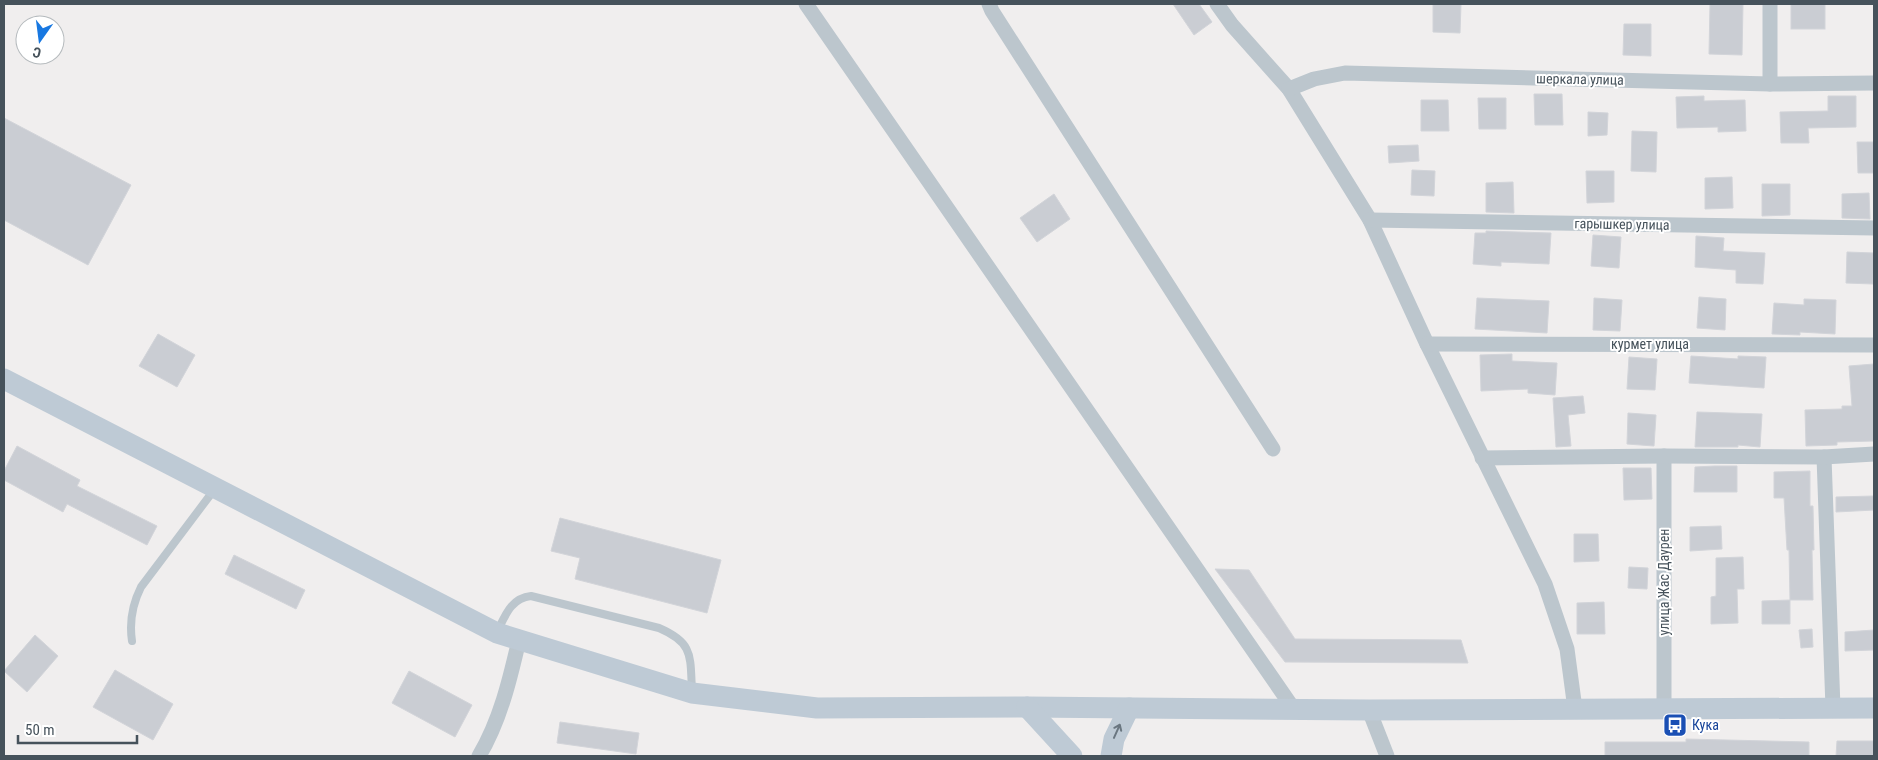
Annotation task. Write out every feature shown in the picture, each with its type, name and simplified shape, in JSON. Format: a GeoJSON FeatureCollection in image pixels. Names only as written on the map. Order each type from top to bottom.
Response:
{"type":"FeatureCollection","features":[{"type":"Feature","properties":{"kind":"main road"},"geometry":{"type":"LineString","coordinates":[[4,379],[497,633],[692,693],[818,708],[1027,707],[1369,710],[1874,708]]}},
{"type":"Feature","properties":{"kind":"main road"},"geometry":{"type":"LineString","coordinates":[[1027,707],[1072,756]]}},
{"type":"Feature","properties":{"kind":"main road"},"geometry":{"type":"LineString","coordinates":[[1111,756],[1114,739],[1129,708]]}},
{"type":"Feature","properties":{"kind":"street"},"geometry":{"type":"LineString","coordinates":[[806,4],[1293,708]]}},
{"type":"Feature","properties":{"kind":"street"},"geometry":{"type":"LineString","coordinates":[[989,4],[992,12],[1272,449]]}},
{"type":"Feature","properties":{"kind":"street"},"geometry":{"type":"LineString","coordinates":[[1217,4],[1232,25],[1288,89],[1370,220],[1427,344],[1545,584],[1567,649],[1575,709]]}},
{"type":"Feature","properties":{"kind":"street"},"geometry":{"type":"LineString","coordinates":[[1770,4],[1770,84]]}},
{"type":"Feature","properties":{"kind":"street","name":"шеркала улица"},"geometry":{"type":"LineString","coordinates":[[1288,89],[1314,79],[1345,73],[1770,84],[1874,83]]}},
{"type":"Feature","properties":{"kind":"street","name":"гарышкер улица"},"geometry":{"type":"LineString","coordinates":[[1370,220],[1874,228]]}},
{"type":"Feature","properties":{"kind":"street","name":"курмет улица"},"geometry":{"type":"LineString","coordinates":[[1427,344],[1874,345]]}},
{"type":"Feature","properties":{"kind":"street"},"geometry":{"type":"LineString","coordinates":[[1482,458],[1824,457],[1874,454]]}},
{"type":"Feature","properties":{"kind":"street","name":"улица Жас Даурен"},"geometry":{"type":"LineString","coordinates":[[1664,456],[1664,708]]}},
{"type":"Feature","properties":{"kind":"street"},"geometry":{"type":"LineString","coordinates":[[1824,457],[1833,708]]}},
{"type":"Feature","properties":{"kind":"street"},"geometry":{"type":"LineString","coordinates":[[479,756],[492,732],[510,680],[519,640]]}},
{"type":"Feature","properties":{"kind":"street"},"geometry":{"type":"LineString","coordinates":[[1369,710],[1387,756]]}},
{"type":"Feature","properties":{"kind":"lane"},"geometry":{"type":"LineString","coordinates":[[132,640],[130,627],[132,612],[135,600],[142,586],[215,488]]}},
{"type":"Feature","properties":{"kind":"lane"},"geometry":{"type":"LineString","coordinates":[[497,633],[514,602],[522,597],[530,596],[659,628],[676,635],[685,646],[690,662],[692,693]]}},
{"type":"Feature","properties":{"kind":"building"},"geometry":{"type":"Polygon","coordinates":[[[1173,4],[1199,4],[1212,22],[1194,35],[1173,4]]]}},
{"type":"Feature","properties":{"kind":"building"},"geometry":{"type":"Polygon","coordinates":[[[1433,4],[1461,4],[1460,33],[1433,32],[1433,4]]]}},
{"type":"Feature","properties":{"kind":"building"},"geometry":{"type":"Polygon","coordinates":[[[1710,4],[1743,4],[1742,55],[1709,54],[1710,4]]]}},
{"type":"Feature","properties":{"kind":"building"},"geometry":{"type":"Polygon","coordinates":[[[1791,4],[1825,4],[1825,29],[1791,29],[1791,4]]]}},
{"type":"Feature","properties":{"kind":"building"},"geometry":{"type":"Polygon","coordinates":[[[1624,24],[1651,24],[1651,56],[1623,55],[1624,24]]]}},
{"type":"Feature","properties":{"kind":"building"},"geometry":{"type":"Polygon","coordinates":[[[1534,94],[1562,94],[1563,125],[1535,125],[1534,94]]]}},
{"type":"Feature","properties":{"kind":"building"},"geometry":{"type":"Polygon","coordinates":[[[1704,96],[1704,101],[1745,100],[1746,131],[1718,132],[1718,127],[1677,128],[1676,97],[1704,96]]]}},
{"type":"Feature","properties":{"kind":"building"},"geometry":{"type":"Polygon","coordinates":[[[1828,96],[1856,96],[1856,127],[1808,128],[1809,143],[1781,143],[1780,112],[1828,111],[1828,96]]]}},
{"type":"Feature","properties":{"kind":"building"},"geometry":{"type":"Polygon","coordinates":[[[1478,98],[1506,98],[1506,129],[1479,129],[1478,98]]]}},
{"type":"Feature","properties":{"kind":"building"},"geometry":{"type":"Polygon","coordinates":[[[1421,100],[1448,100],[1449,131],[1421,131],[1421,100]]]}},
{"type":"Feature","properties":{"kind":"building"},"geometry":{"type":"Polygon","coordinates":[[[1588,112],[1608,113],[1607,135],[1588,136],[1588,112]]]}},
{"type":"Feature","properties":{"kind":"building"},"geometry":{"type":"Polygon","coordinates":[[[4,118],[131,185],[88,265],[4,220],[4,118]]]}},
{"type":"Feature","properties":{"kind":"building"},"geometry":{"type":"Polygon","coordinates":[[[1632,131],[1657,132],[1656,172],[1631,171],[1632,131]]]}},
{"type":"Feature","properties":{"kind":"building"},"geometry":{"type":"Polygon","coordinates":[[[1857,142],[1874,142],[1874,173],[1858,173],[1857,142]]]}},
{"type":"Feature","properties":{"kind":"building"},"geometry":{"type":"Polygon","coordinates":[[[1418,145],[1419,161],[1389,163],[1388,146],[1418,145]]]}},
{"type":"Feature","properties":{"kind":"building"},"geometry":{"type":"Polygon","coordinates":[[[1412,170],[1435,171],[1434,196],[1411,195],[1412,170]]]}},
{"type":"Feature","properties":{"kind":"building"},"geometry":{"type":"Polygon","coordinates":[[[1586,171],[1614,171],[1614,202],[1587,203],[1586,171]]]}},
{"type":"Feature","properties":{"kind":"building"},"geometry":{"type":"Polygon","coordinates":[[[1732,177],[1733,208],[1705,209],[1705,178],[1732,177]]]}},
{"type":"Feature","properties":{"kind":"building"},"geometry":{"type":"Polygon","coordinates":[[[1513,182],[1514,213],[1486,212],[1486,183],[1513,182]]]}},
{"type":"Feature","properties":{"kind":"building"},"geometry":{"type":"Polygon","coordinates":[[[1762,184],[1790,184],[1790,215],[1762,216],[1762,184]]]}},
{"type":"Feature","properties":{"kind":"building"},"geometry":{"type":"Polygon","coordinates":[[[1869,193],[1870,219],[1842,218],[1842,194],[1869,193]]]}},
{"type":"Feature","properties":{"kind":"building"},"geometry":{"type":"Polygon","coordinates":[[[1054,194],[1070,219],[1037,242],[1020,218],[1054,194]]]}},
{"type":"Feature","properties":{"kind":"building"},"geometry":{"type":"Polygon","coordinates":[[[1486,231],[1551,233],[1549,264],[1501,262],[1501,266],[1473,264],[1475,233],[1486,233],[1486,231]]]}},
{"type":"Feature","properties":{"kind":"building"},"geometry":{"type":"Polygon","coordinates":[[[1593,235],[1621,237],[1619,268],[1591,266],[1593,235]]]}},
{"type":"Feature","properties":{"kind":"building"},"geometry":{"type":"Polygon","coordinates":[[[1696,236],[1724,238],[1723,251],[1765,253],[1763,284],[1736,283],[1736,270],[1695,267],[1696,236]]]}},
{"type":"Feature","properties":{"kind":"building"},"geometry":{"type":"Polygon","coordinates":[[[1847,252],[1874,253],[1873,284],[1846,283],[1847,252]]]}},
{"type":"Feature","properties":{"kind":"building"},"geometry":{"type":"Polygon","coordinates":[[[1699,297],[1726,299],[1725,330],[1697,328],[1699,297]]]}},
{"type":"Feature","properties":{"kind":"building"},"geometry":{"type":"Polygon","coordinates":[[[1477,298],[1549,301],[1547,333],[1475,329],[1477,298]]]}},
{"type":"Feature","properties":{"kind":"building"},"geometry":{"type":"Polygon","coordinates":[[[1594,298],[1622,300],[1620,331],[1593,330],[1594,298]]]}},
{"type":"Feature","properties":{"kind":"building"},"geometry":{"type":"Polygon","coordinates":[[[1804,299],[1836,300],[1835,334],[1800,332],[1800,335],[1772,334],[1774,303],[1804,305],[1804,299]]]}},
{"type":"Feature","properties":{"kind":"building"},"geometry":{"type":"Polygon","coordinates":[[[158,334],[195,355],[177,387],[139,366],[158,334]]]}},
{"type":"Feature","properties":{"kind":"building"},"geometry":{"type":"Polygon","coordinates":[[[1512,354],[1512,361],[1557,363],[1555,395],[1528,393],[1528,389],[1481,391],[1480,355],[1512,354]]]}},
{"type":"Feature","properties":{"kind":"building"},"geometry":{"type":"Polygon","coordinates":[[[1691,356],[1738,359],[1738,356],[1766,357],[1764,388],[1689,383],[1691,356]]]}},
{"type":"Feature","properties":{"kind":"building"},"geometry":{"type":"Polygon","coordinates":[[[1629,357],[1657,359],[1655,390],[1627,389],[1629,357]]]}},
{"type":"Feature","properties":{"kind":"building"},"geometry":{"type":"Polygon","coordinates":[[[1874,364],[1874,441],[1837,442],[1837,445],[1806,446],[1805,410],[1842,409],[1842,406],[1852,406],[1849,366],[1874,364]]]}},
{"type":"Feature","properties":{"kind":"building"},"geometry":{"type":"Polygon","coordinates":[[[1583,396],[1585,413],[1568,415],[1571,446],[1556,447],[1553,398],[1583,396]]]}},
{"type":"Feature","properties":{"kind":"building"},"geometry":{"type":"Polygon","coordinates":[[[1697,412],[1762,414],[1760,447],[1738,445],[1738,447],[1695,447],[1697,412]]]}},
{"type":"Feature","properties":{"kind":"building"},"geometry":{"type":"Polygon","coordinates":[[[1628,413],[1656,415],[1654,446],[1627,444],[1628,413]]]}},
{"type":"Feature","properties":{"kind":"building"},"geometry":{"type":"Polygon","coordinates":[[[17,446],[80,480],[77,486],[157,526],[147,545],[67,504],[63,512],[4,480],[4,471],[17,446]]]}},
{"type":"Feature","properties":{"kind":"building"},"geometry":{"type":"Polygon","coordinates":[[[1737,466],[1737,492],[1694,492],[1695,467],[1737,466]]]}},
{"type":"Feature","properties":{"kind":"building"},"geometry":{"type":"Polygon","coordinates":[[[1623,468],[1651,468],[1652,499],[1624,500],[1623,468]]]}},
{"type":"Feature","properties":{"kind":"building"},"geometry":{"type":"Polygon","coordinates":[[[1810,471],[1810,506],[1813,506],[1813,600],[1790,600],[1789,550],[1787,550],[1784,498],[1774,498],[1774,472],[1810,471]]]}},
{"type":"Feature","properties":{"kind":"building"},"geometry":{"type":"Polygon","coordinates":[[[1874,496],[1874,510],[1836,512],[1836,497],[1874,496]]]}},
{"type":"Feature","properties":{"kind":"building"},"geometry":{"type":"Polygon","coordinates":[[[560,518],[721,560],[707,613],[575,579],[580,558],[551,551],[560,518]]]}},
{"type":"Feature","properties":{"kind":"building"},"geometry":{"type":"Polygon","coordinates":[[[1721,526],[1722,549],[1690,551],[1690,527],[1721,526]]]}},
{"type":"Feature","properties":{"kind":"building"},"geometry":{"type":"Polygon","coordinates":[[[1574,534],[1598,534],[1599,561],[1574,562],[1574,534]]]}},
{"type":"Feature","properties":{"kind":"building"},"geometry":{"type":"Polygon","coordinates":[[[234,555],[305,590],[296,609],[225,574],[234,555]]]}},
{"type":"Feature","properties":{"kind":"building"},"geometry":{"type":"Polygon","coordinates":[[[1743,557],[1744,589],[1737,589],[1738,623],[1711,624],[1711,597],[1716,596],[1716,558],[1743,557]]]}},
{"type":"Feature","properties":{"kind":"building"},"geometry":{"type":"Polygon","coordinates":[[[1629,567],[1648,568],[1647,589],[1628,588],[1629,567]]]}},
{"type":"Feature","properties":{"kind":"building"},"geometry":{"type":"Polygon","coordinates":[[[1215,569],[1249,570],[1295,639],[1461,640],[1468,663],[1285,662],[1215,569]]]}},
{"type":"Feature","properties":{"kind":"building"},"geometry":{"type":"Polygon","coordinates":[[[1790,600],[1790,624],[1762,624],[1762,601],[1790,600]]]}},
{"type":"Feature","properties":{"kind":"building"},"geometry":{"type":"Polygon","coordinates":[[[1604,602],[1605,634],[1577,634],[1577,603],[1604,602]]]}},
{"type":"Feature","properties":{"kind":"building"},"geometry":{"type":"Polygon","coordinates":[[[1812,629],[1813,647],[1801,648],[1799,630],[1812,629]]]}},
{"type":"Feature","properties":{"kind":"building"},"geometry":{"type":"Polygon","coordinates":[[[1874,630],[1874,650],[1845,651],[1845,632],[1874,630]]]}},
{"type":"Feature","properties":{"kind":"building"},"geometry":{"type":"Polygon","coordinates":[[[35,635],[58,656],[27,692],[4,671],[35,635]]]}},
{"type":"Feature","properties":{"kind":"building"},"geometry":{"type":"Polygon","coordinates":[[[115,670],[173,704],[153,740],[93,707],[115,670]]]}},
{"type":"Feature","properties":{"kind":"building"},"geometry":{"type":"Polygon","coordinates":[[[409,671],[472,705],[455,737],[392,703],[409,671]]]}},
{"type":"Feature","properties":{"kind":"building"},"geometry":{"type":"Polygon","coordinates":[[[560,722],[639,733],[636,754],[557,743],[560,722]]]}},
{"type":"Feature","properties":{"kind":"building"},"geometry":{"type":"Polygon","coordinates":[[[1686,739],[1809,742],[1809,756],[1605,756],[1605,742],[1686,742],[1686,739]]]}},
{"type":"Feature","properties":{"kind":"building"},"geometry":{"type":"Polygon","coordinates":[[[1837,741],[1874,741],[1874,756],[1836,756],[1837,741]]]}},
{"type":"Feature","properties":{"kind":"place","name":"Кука"},"geometry":{"type":"Point","coordinates":[1675,725]}}]}
